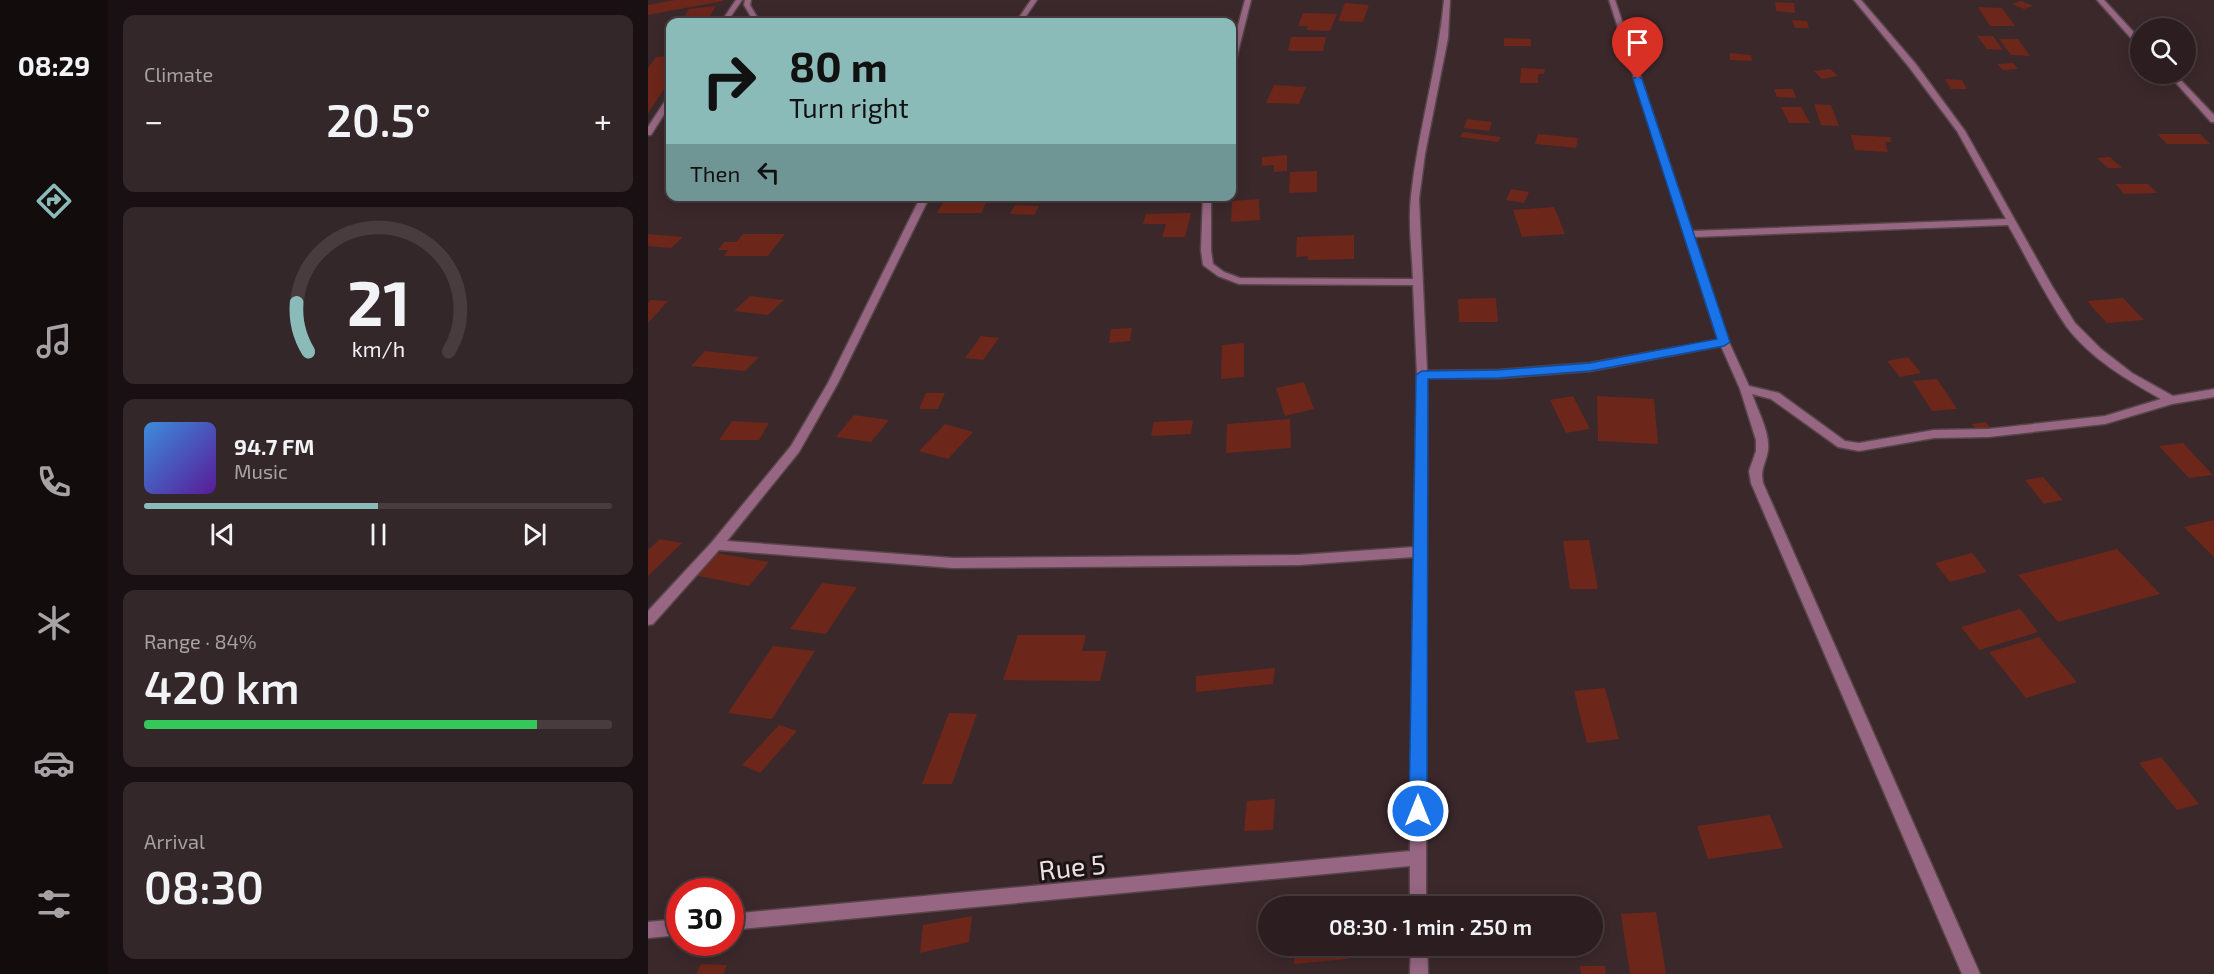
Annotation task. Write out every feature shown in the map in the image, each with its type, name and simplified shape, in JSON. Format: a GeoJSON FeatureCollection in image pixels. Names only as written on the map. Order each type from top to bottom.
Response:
{"type":"FeatureCollection","features":[{"type":"Feature","properties":{"kind":"street"},"geometry":{"type":"LineString","coordinates":[[727,18],[739,0]]}},
{"type":"Feature","properties":{"kind":"street"},"geometry":{"type":"LineString","coordinates":[[748,0],[747,5],[755,18]]}},
{"type":"Feature","properties":{"kind":"street"},"geometry":{"type":"LineString","coordinates":[[1022,18],[1034,0]]}},
{"type":"Feature","properties":{"kind":"street"},"geometry":{"type":"LineString","coordinates":[[1236,45],[1248,0]]}},
{"type":"Feature","properties":{"kind":"street"},"geometry":{"type":"LineString","coordinates":[[1418,896],[1422,375],[1415,199],[1421,154],[1444,38],[1447,0]]}},
{"type":"Feature","properties":{"kind":"street"},"geometry":{"type":"LineString","coordinates":[[1612,0],[1724,342],[1745,388],[1762,440],[1762,451],[1755,471],[1757,483],[1971,974]]}},
{"type":"Feature","properties":{"kind":"street"},"geometry":{"type":"LineString","coordinates":[[1857,0],[1912,65],[1961,131],[2071,325],[2097,351],[2128,376],[2171,400]]}},
{"type":"Feature","properties":{"kind":"street"},"geometry":{"type":"LineString","coordinates":[[2100,0],[2130,32]]}},
{"type":"Feature","properties":{"kind":"street"},"geometry":{"type":"LineString","coordinates":[[2180,84],[2214,120]]}},
{"type":"Feature","properties":{"kind":"street"},"geometry":{"type":"LineString","coordinates":[[648,133],[666,106]]}},
{"type":"Feature","properties":{"kind":"street"},"geometry":{"type":"LineString","coordinates":[[648,620],[716,545],[795,449],[833,383],[924,201]]}},
{"type":"Feature","properties":{"kind":"street"},"geometry":{"type":"LineString","coordinates":[[1207,201],[1208,266],[1221,274],[1239,280],[1419,282]]}},
{"type":"Feature","properties":{"kind":"street"},"geometry":{"type":"LineString","coordinates":[[1688,234],[2011,222]]}},
{"type":"Feature","properties":{"kind":"street"},"geometry":{"type":"LineString","coordinates":[[1422,375],[1498,374],[1590,367],[1724,342]]}},
{"type":"Feature","properties":{"kind":"street"},"geometry":{"type":"LineString","coordinates":[[1745,388],[1775,396],[1842,444],[1859,447],[1934,434],[1988,433],[2105,420],[2171,400],[2214,393]]}},
{"type":"Feature","properties":{"kind":"street"},"geometry":{"type":"LineString","coordinates":[[716,545],[953,563],[1299,560],[1420,552]]}},
{"type":"Feature","properties":{"kind":"street","name":"Rue 5"},"geometry":{"type":"LineString","coordinates":[[744,921],[1417,858]]}},
{"type":"Feature","properties":{"kind":"street"},"geometry":{"type":"LineString","coordinates":[[648,930],[666,928]]}},
{"type":"Feature","properties":{"kind":"street"},"geometry":{"type":"LineString","coordinates":[[1419,956],[1419,974]]}},
{"type":"Feature","properties":{"kind":"building"},"geometry":{"type":"Polygon","coordinates":[[[675,0],[723,1],[648,15],[648,5],[675,0]]]}},
{"type":"Feature","properties":{"kind":"building"},"geometry":{"type":"Polygon","coordinates":[[[2021,1],[2033,6],[2024,9],[2012,4],[2021,1]]]}},
{"type":"Feature","properties":{"kind":"building"},"geometry":{"type":"Polygon","coordinates":[[[1775,2],[1794,3],[1795,13],[1776,11],[1775,2]]]}},
{"type":"Feature","properties":{"kind":"building"},"geometry":{"type":"Polygon","coordinates":[[[1345,3],[1369,5],[1363,22],[1338,21],[1345,3]]]}},
{"type":"Feature","properties":{"kind":"building"},"geometry":{"type":"Polygon","coordinates":[[[716,6],[709,17],[684,18],[689,9],[716,6]]]}},
{"type":"Feature","properties":{"kind":"building"},"geometry":{"type":"Polygon","coordinates":[[[1978,7],[2002,8],[2015,26],[1990,26],[1978,7]]]}},
{"type":"Feature","properties":{"kind":"building"},"geometry":{"type":"Polygon","coordinates":[[[1303,13],[1337,14],[1330,31],[1306,30],[1308,26],[1298,26],[1303,13]]]}},
{"type":"Feature","properties":{"kind":"building"},"geometry":{"type":"Polygon","coordinates":[[[1792,20],[1807,21],[1809,28],[1795,28],[1792,20]]]}},
{"type":"Feature","properties":{"kind":"building"},"geometry":{"type":"Polygon","coordinates":[[[1977,36],[1993,36],[2003,50],[1987,49],[1977,36]]]}},
{"type":"Feature","properties":{"kind":"building"},"geometry":{"type":"Polygon","coordinates":[[[1291,37],[1326,37],[1323,51],[1288,51],[1291,37]]]}},
{"type":"Feature","properties":{"kind":"building"},"geometry":{"type":"Polygon","coordinates":[[[1504,38],[1531,39],[1531,46],[1504,46],[1504,38]]]}},
{"type":"Feature","properties":{"kind":"building"},"geometry":{"type":"Polygon","coordinates":[[[1999,39],[2018,39],[2030,56],[2011,55],[1999,39]]]}},
{"type":"Feature","properties":{"kind":"building"},"geometry":{"type":"Polygon","coordinates":[[[1730,53],[1751,55],[1752,61],[1730,60],[1730,53]]]}},
{"type":"Feature","properties":{"kind":"building"},"geometry":{"type":"Polygon","coordinates":[[[666,56],[666,86],[648,113],[648,68],[656,57],[666,56]]]}},
{"type":"Feature","properties":{"kind":"building"},"geometry":{"type":"Polygon","coordinates":[[[2013,63],[2018,69],[2003,70],[1997,64],[2013,63]]]}},
{"type":"Feature","properties":{"kind":"building"},"geometry":{"type":"Polygon","coordinates":[[[1521,68],[1545,69],[1544,74],[1538,74],[1538,83],[1520,83],[1521,68]]]}},
{"type":"Feature","properties":{"kind":"building"},"geometry":{"type":"Polygon","coordinates":[[[1830,69],[1838,76],[1822,79],[1814,71],[1830,69]]]}},
{"type":"Feature","properties":{"kind":"building"},"geometry":{"type":"Polygon","coordinates":[[[1945,79],[1962,80],[1967,89],[1951,89],[1945,79]]]}},
{"type":"Feature","properties":{"kind":"building"},"geometry":{"type":"Polygon","coordinates":[[[1274,85],[1306,87],[1299,104],[1266,103],[1274,85]]]}},
{"type":"Feature","properties":{"kind":"building"},"geometry":{"type":"Polygon","coordinates":[[[1774,89],[1793,89],[1796,98],[1777,97],[1774,89]]]}},
{"type":"Feature","properties":{"kind":"building"},"geometry":{"type":"Polygon","coordinates":[[[1814,104],[1831,105],[1839,126],[1821,125],[1814,104]]]}},
{"type":"Feature","properties":{"kind":"building"},"geometry":{"type":"Polygon","coordinates":[[[1781,107],[1801,107],[1810,123],[1789,123],[1781,107]]]}},
{"type":"Feature","properties":{"kind":"building"},"geometry":{"type":"Polygon","coordinates":[[[1467,119],[1492,122],[1489,131],[1464,128],[1467,119]]]}},
{"type":"Feature","properties":{"kind":"building"},"geometry":{"type":"Polygon","coordinates":[[[1463,132],[1501,137],[1498,142],[1460,137],[1463,132]]]}},
{"type":"Feature","properties":{"kind":"building"},"geometry":{"type":"Polygon","coordinates":[[[1538,134],[1578,138],[1576,148],[1535,144],[1538,134]]]}},
{"type":"Feature","properties":{"kind":"building"},"geometry":{"type":"Polygon","coordinates":[[[2157,134],[2200,134],[2210,144],[2167,144],[2157,134]]]}},
{"type":"Feature","properties":{"kind":"building"},"geometry":{"type":"Polygon","coordinates":[[[1851,135],[1890,137],[1891,142],[1885,142],[1888,152],[1855,150],[1851,135]]]}},
{"type":"Feature","properties":{"kind":"building"},"geometry":{"type":"Polygon","coordinates":[[[1287,155],[1287,171],[1274,172],[1274,165],[1262,166],[1262,157],[1287,155]]]}},
{"type":"Feature","properties":{"kind":"building"},"geometry":{"type":"Polygon","coordinates":[[[2110,157],[2122,168],[2108,168],[2097,158],[2110,157]]]}},
{"type":"Feature","properties":{"kind":"building"},"geometry":{"type":"Polygon","coordinates":[[[1317,171],[1317,192],[1289,193],[1290,172],[1317,171]]]}},
{"type":"Feature","properties":{"kind":"building"},"geometry":{"type":"Polygon","coordinates":[[[2116,184],[2148,184],[2157,193],[2124,194],[2116,184]]]}},
{"type":"Feature","properties":{"kind":"building"},"geometry":{"type":"Polygon","coordinates":[[[1511,189],[1529,192],[1524,203],[1506,200],[1511,189]]]}},
{"type":"Feature","properties":{"kind":"building"},"geometry":{"type":"Polygon","coordinates":[[[1259,199],[1260,220],[1231,222],[1232,201],[1259,199]]]}},
{"type":"Feature","properties":{"kind":"building"},"geometry":{"type":"Polygon","coordinates":[[[944,201],[987,201],[981,213],[937,213],[944,201]]]}},
{"type":"Feature","properties":{"kind":"building"},"geometry":{"type":"Polygon","coordinates":[[[1015,205],[1039,206],[1034,215],[1010,214],[1015,205]]]}},
{"type":"Feature","properties":{"kind":"building"},"geometry":{"type":"Polygon","coordinates":[[[1554,207],[1565,234],[1522,237],[1513,210],[1554,207]]]}},
{"type":"Feature","properties":{"kind":"building"},"geometry":{"type":"Polygon","coordinates":[[[1191,213],[1185,237],[1162,237],[1166,224],[1143,224],[1146,214],[1191,213]]]}},
{"type":"Feature","properties":{"kind":"building"},"geometry":{"type":"Polygon","coordinates":[[[648,234],[683,237],[671,248],[648,246],[648,234]]]}},
{"type":"Feature","properties":{"kind":"building"},"geometry":{"type":"Polygon","coordinates":[[[743,234],[785,234],[768,256],[724,256],[728,250],[718,250],[724,242],[736,242],[743,234]]]}},
{"type":"Feature","properties":{"kind":"building"},"geometry":{"type":"Polygon","coordinates":[[[1354,235],[1354,259],[1308,260],[1308,256],[1296,257],[1297,237],[1354,235]]]}},
{"type":"Feature","properties":{"kind":"building"},"geometry":{"type":"Polygon","coordinates":[[[750,296],[784,300],[768,315],[734,311],[750,296]]]}},
{"type":"Feature","properties":{"kind":"building"},"geometry":{"type":"Polygon","coordinates":[[[1496,298],[1498,322],[1459,322],[1458,299],[1496,298]]]}},
{"type":"Feature","properties":{"kind":"building"},"geometry":{"type":"Polygon","coordinates":[[[2123,298],[2144,320],[2107,323],[2087,301],[2123,298]]]}},
{"type":"Feature","properties":{"kind":"building"},"geometry":{"type":"Polygon","coordinates":[[[651,300],[668,301],[648,323],[648,303],[651,300]]]}},
{"type":"Feature","properties":{"kind":"building"},"geometry":{"type":"Polygon","coordinates":[[[1132,328],[1130,341],[1109,343],[1111,329],[1132,328]]]}},
{"type":"Feature","properties":{"kind":"building"},"geometry":{"type":"Polygon","coordinates":[[[981,336],[999,338],[983,360],[965,358],[981,336]]]}},
{"type":"Feature","properties":{"kind":"building"},"geometry":{"type":"Polygon","coordinates":[[[1244,343],[1244,377],[1221,379],[1222,345],[1244,343]]]}},
{"type":"Feature","properties":{"kind":"building"},"geometry":{"type":"Polygon","coordinates":[[[705,351],[759,357],[745,371],[691,366],[705,351]]]}},
{"type":"Feature","properties":{"kind":"building"},"geometry":{"type":"Polygon","coordinates":[[[1908,357],[1921,373],[1900,377],[1887,361],[1908,357]]]}},
{"type":"Feature","properties":{"kind":"building"},"geometry":{"type":"Polygon","coordinates":[[[1937,379],[1957,409],[1932,411],[1913,381],[1937,379]]]}},
{"type":"Feature","properties":{"kind":"building"},"geometry":{"type":"Polygon","coordinates":[[[1304,382],[1314,409],[1285,416],[1276,388],[1304,382]]]}},
{"type":"Feature","properties":{"kind":"building"},"geometry":{"type":"Polygon","coordinates":[[[926,393],[945,393],[938,409],[919,409],[926,393]]]}},
{"type":"Feature","properties":{"kind":"building"},"geometry":{"type":"Polygon","coordinates":[[[1573,396],[1590,429],[1566,433],[1550,400],[1573,396]]]}},
{"type":"Feature","properties":{"kind":"building"},"geometry":{"type":"Polygon","coordinates":[[[1597,396],[1654,399],[1658,444],[1598,441],[1597,396]]]}},
{"type":"Feature","properties":{"kind":"building"},"geometry":{"type":"Polygon","coordinates":[[[854,415],[889,420],[871,442],[836,437],[854,415]]]}},
{"type":"Feature","properties":{"kind":"building"},"geometry":{"type":"Polygon","coordinates":[[[1290,419],[1291,448],[1226,453],[1227,424],[1290,419]]]}},
{"type":"Feature","properties":{"kind":"building"},"geometry":{"type":"Polygon","coordinates":[[[1193,420],[1191,434],[1151,436],[1154,422],[1193,420]]]}},
{"type":"Feature","properties":{"kind":"building"},"geometry":{"type":"Polygon","coordinates":[[[732,421],[769,423],[759,440],[719,440],[732,421]]]}},
{"type":"Feature","properties":{"kind":"building"},"geometry":{"type":"Polygon","coordinates":[[[1986,422],[1991,429],[1977,431],[1972,424],[1986,422]]]}},
{"type":"Feature","properties":{"kind":"building"},"geometry":{"type":"Polygon","coordinates":[[[945,424],[973,432],[948,459],[919,451],[945,424]]]}},
{"type":"Feature","properties":{"kind":"building"},"geometry":{"type":"Polygon","coordinates":[[[2183,443],[2213,475],[2189,478],[2159,446],[2183,443]]]}},
{"type":"Feature","properties":{"kind":"building"},"geometry":{"type":"Polygon","coordinates":[[[2043,477],[2063,500],[2044,504],[2025,480],[2043,477]]]}},
{"type":"Feature","properties":{"kind":"building"},"geometry":{"type":"Polygon","coordinates":[[[2214,520],[2214,557],[2184,527],[2214,520]]]}},
{"type":"Feature","properties":{"kind":"building"},"geometry":{"type":"Polygon","coordinates":[[[660,539],[682,543],[648,576],[648,550],[660,539]]]}},
{"type":"Feature","properties":{"kind":"building"},"geometry":{"type":"Polygon","coordinates":[[[1589,540],[1598,589],[1570,589],[1563,541],[1589,540]]]}},
{"type":"Feature","properties":{"kind":"building"},"geometry":{"type":"Polygon","coordinates":[[[2117,549],[2160,594],[2058,622],[2018,575],[2117,549]]]}},
{"type":"Feature","properties":{"kind":"building"},"geometry":{"type":"Polygon","coordinates":[[[716,553],[769,562],[749,586],[694,575],[716,553]]]}},
{"type":"Feature","properties":{"kind":"building"},"geometry":{"type":"Polygon","coordinates":[[[1972,553],[1987,572],[1950,582],[1935,563],[1972,553]]]}},
{"type":"Feature","properties":{"kind":"building"},"geometry":{"type":"Polygon","coordinates":[[[822,583],[857,587],[826,634],[790,629],[822,583]]]}},
{"type":"Feature","properties":{"kind":"building"},"geometry":{"type":"Polygon","coordinates":[[[2020,609],[2038,632],[1979,650],[1961,627],[2020,609]]]}},
{"type":"Feature","properties":{"kind":"building"},"geometry":{"type":"Polygon","coordinates":[[[1018,635],[1086,635],[1082,651],[1107,651],[1100,681],[1003,680],[1018,635]]]}},
{"type":"Feature","properties":{"kind":"building"},"geometry":{"type":"Polygon","coordinates":[[[2039,637],[2077,682],[2026,698],[1989,652],[2039,637]]]}},
{"type":"Feature","properties":{"kind":"building"},"geometry":{"type":"Polygon","coordinates":[[[773,646],[815,651],[772,719],[728,713],[773,646]]]}},
{"type":"Feature","properties":{"kind":"building"},"geometry":{"type":"Polygon","coordinates":[[[1275,668],[1273,684],[1196,692],[1196,676],[1275,668]]]}},
{"type":"Feature","properties":{"kind":"building"},"geometry":{"type":"Polygon","coordinates":[[[1605,688],[1619,739],[1587,743],[1574,691],[1605,688]]]}},
{"type":"Feature","properties":{"kind":"building"},"geometry":{"type":"Polygon","coordinates":[[[949,713],[977,714],[952,784],[922,784],[949,713]]]}},
{"type":"Feature","properties":{"kind":"building"},"geometry":{"type":"Polygon","coordinates":[[[779,725],[797,731],[760,773],[742,765],[779,725]]]}},
{"type":"Feature","properties":{"kind":"building"},"geometry":{"type":"Polygon","coordinates":[[[2161,757],[2199,804],[2177,810],[2139,763],[2161,757]]]}},
{"type":"Feature","properties":{"kind":"building"},"geometry":{"type":"Polygon","coordinates":[[[1275,799],[1273,830],[1244,831],[1247,801],[1275,799]]]}},
{"type":"Feature","properties":{"kind":"building"},"geometry":{"type":"Polygon","coordinates":[[[1770,815],[1783,848],[1708,859],[1697,826],[1770,815]]]}},
{"type":"Feature","properties":{"kind":"building"},"geometry":{"type":"Polygon","coordinates":[[[1656,912],[1666,974],[1630,974],[1621,914],[1656,912]]]}},
{"type":"Feature","properties":{"kind":"building"},"geometry":{"type":"Polygon","coordinates":[[[972,916],[969,942],[920,953],[923,925],[972,916]]]}},
{"type":"Feature","properties":{"kind":"building"},"geometry":{"type":"Polygon","coordinates":[[[1294,956],[1348,956],[1348,959],[1294,964],[1294,956]]]}},
{"type":"Feature","properties":{"kind":"building"},"geometry":{"type":"Polygon","coordinates":[[[701,964],[727,965],[723,974],[696,974],[701,964]]]}},
{"type":"Feature","properties":{"kind":"building"},"geometry":{"type":"Polygon","coordinates":[[[1580,966],[1605,966],[1606,974],[1581,974],[1580,966]]]}},
{"type":"Feature","properties":{"kind":"route"},"geometry":{"type":"LineString","coordinates":[[1418,811],[1422,375],[1498,374],[1590,367],[1724,342],[1638,79]]}}]}
